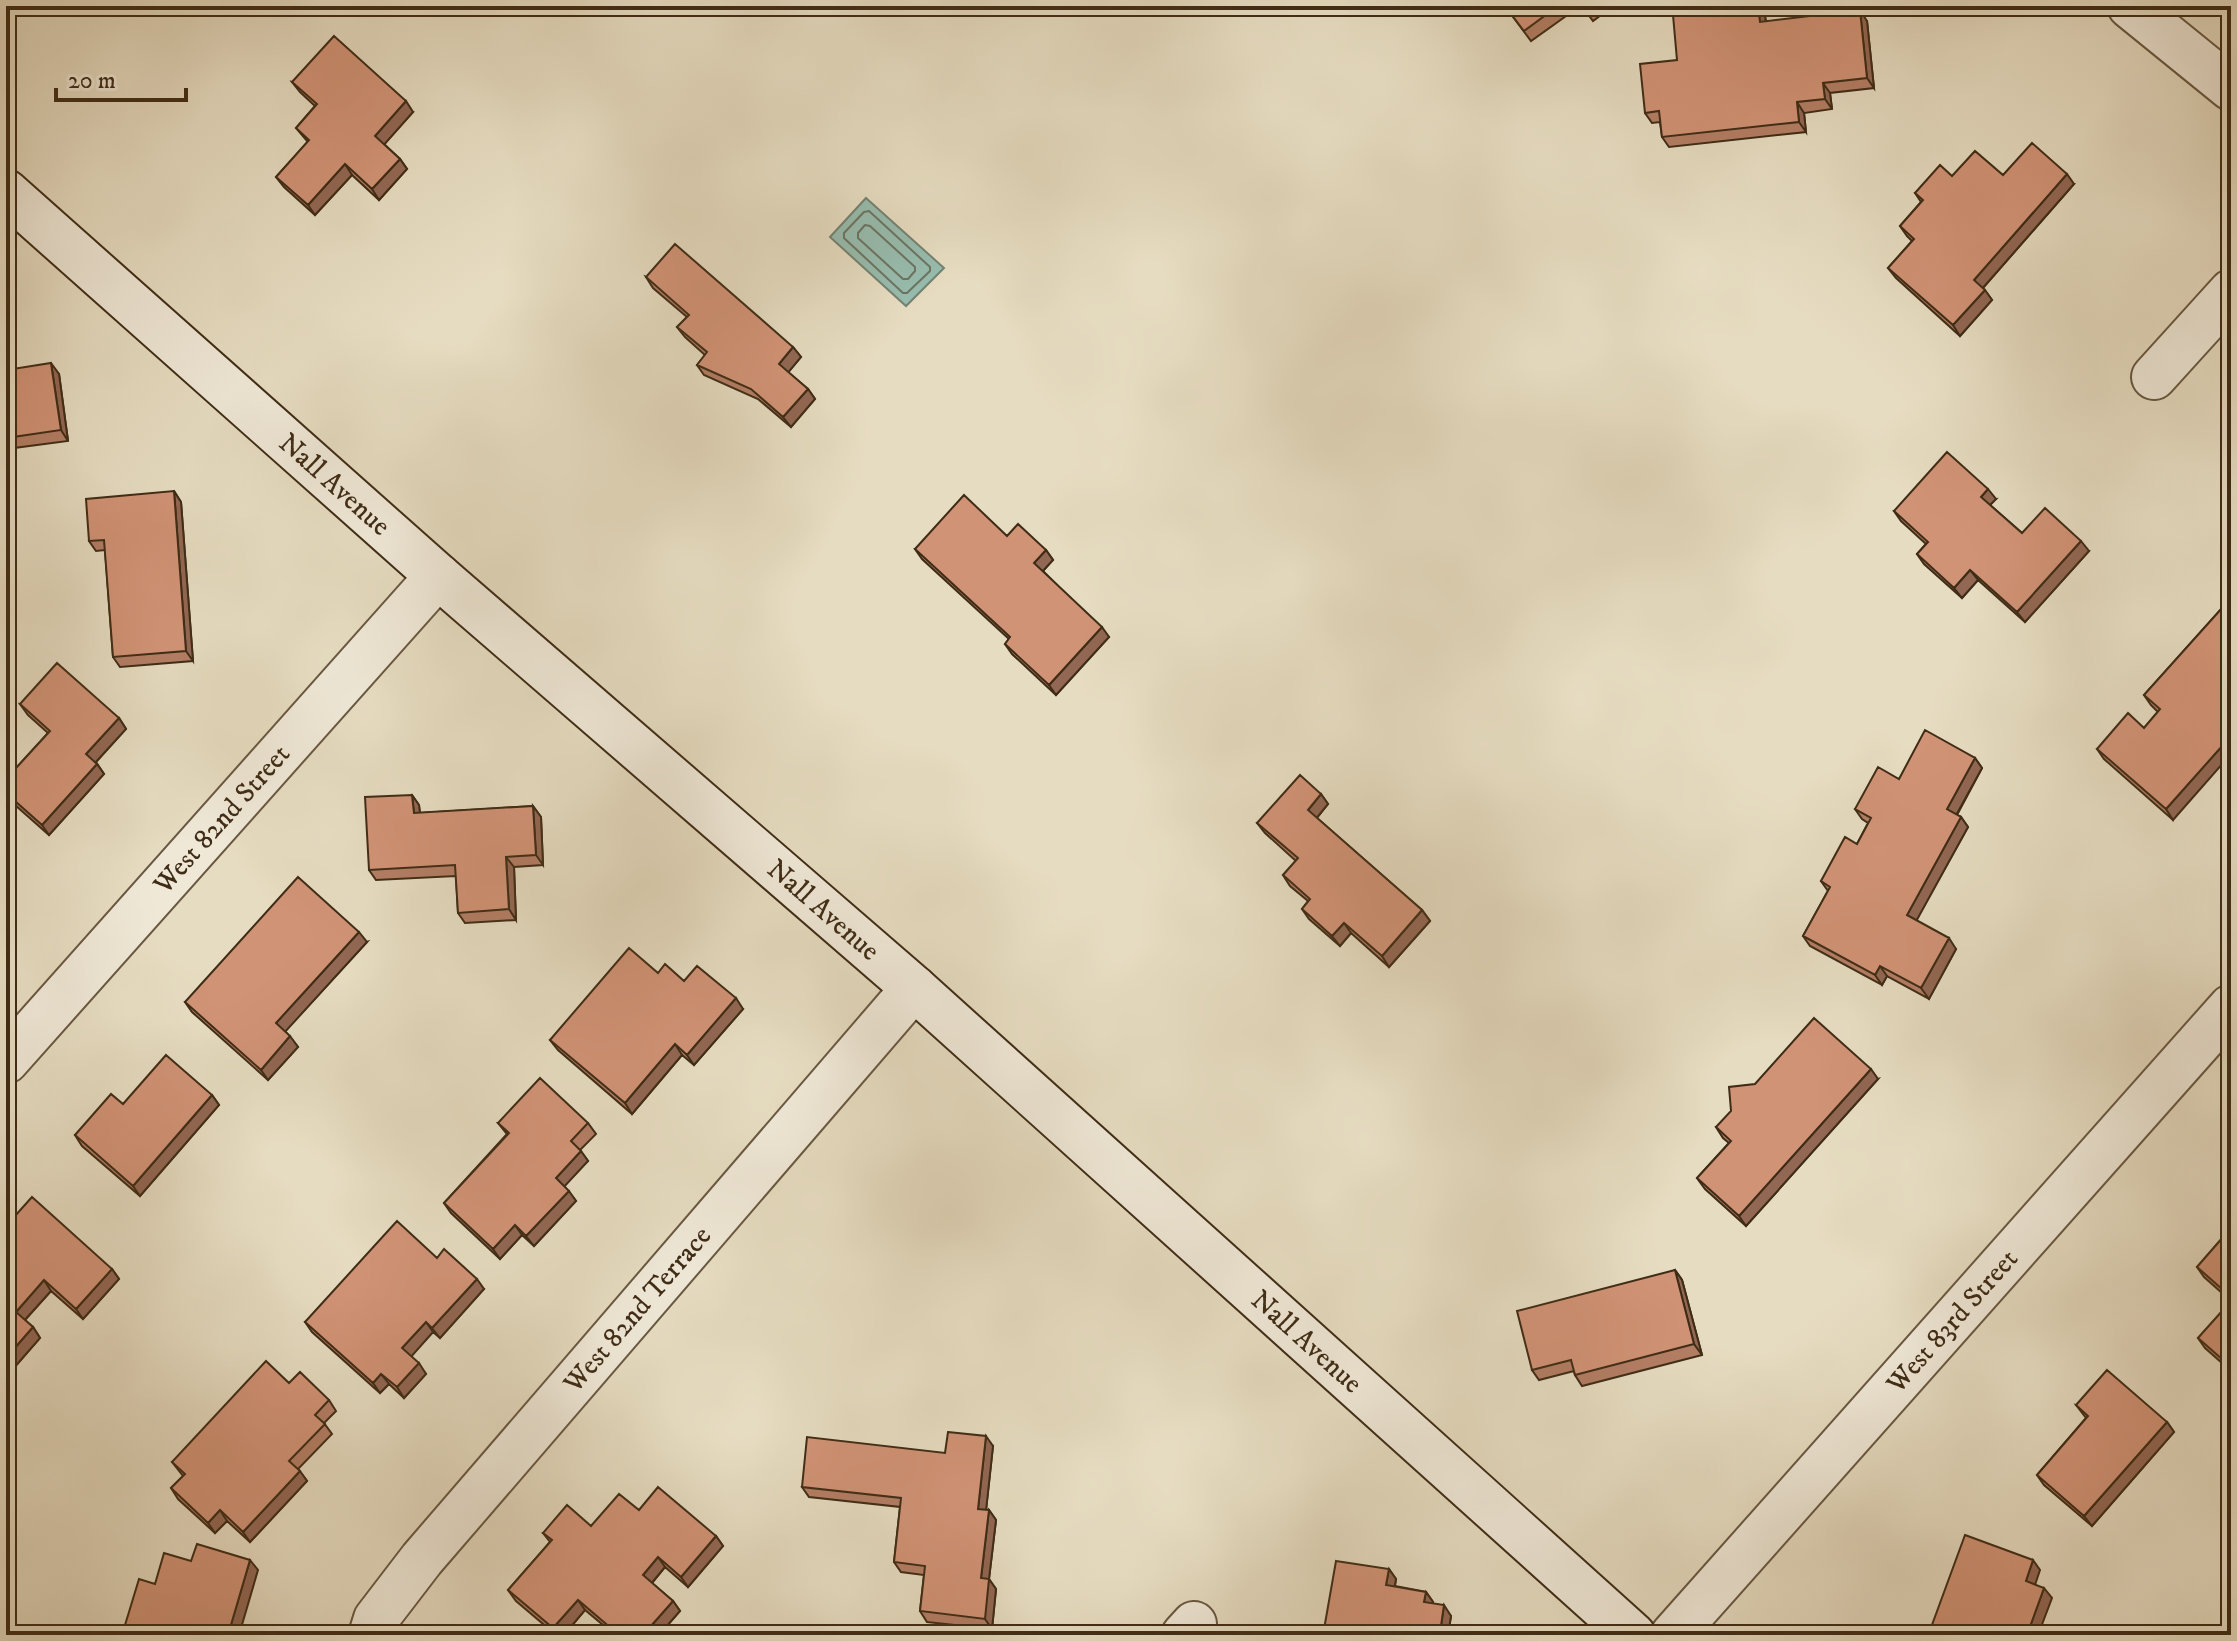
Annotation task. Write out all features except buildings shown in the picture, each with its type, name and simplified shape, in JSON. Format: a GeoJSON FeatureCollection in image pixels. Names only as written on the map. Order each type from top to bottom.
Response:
{"type":"FeatureCollection","features":[{"type":"Feature","properties":{"kind":"street"},"geometry":{"type":"LineString","coordinates":[[2130,6],[2231,88]]}},
{"type":"Feature","properties":{"kind":"street","name":"Nall Avenue"},"geometry":{"type":"LineString","coordinates":[[6,192],[438,576],[914,988],[1633,1635]]}},
{"type":"Feature","properties":{"kind":"street"},"geometry":{"type":"LineString","coordinates":[[2154,377],[2231,292]]}},
{"type":"Feature","properties":{"kind":"street","name":"West 82nd Street"},"geometry":{"type":"LineString","coordinates":[[6,1061],[438,576]]}},
{"type":"Feature","properties":{"kind":"street","name":"West 82nd Terrace"},"geometry":{"type":"LineString","coordinates":[[371,1635],[376,1619],[422,1559],[914,988]]}},
{"type":"Feature","properties":{"kind":"street","name":"West 83rd Street"},"geometry":{"type":"LineString","coordinates":[[1673,1635],[2231,1007]]}},
{"type":"Feature","properties":{"kind":"water"},"geometry":{"type":"Polygon","coordinates":[[[866,198],[944,268],[906,306],[830,237],[866,198]]]}}]}
